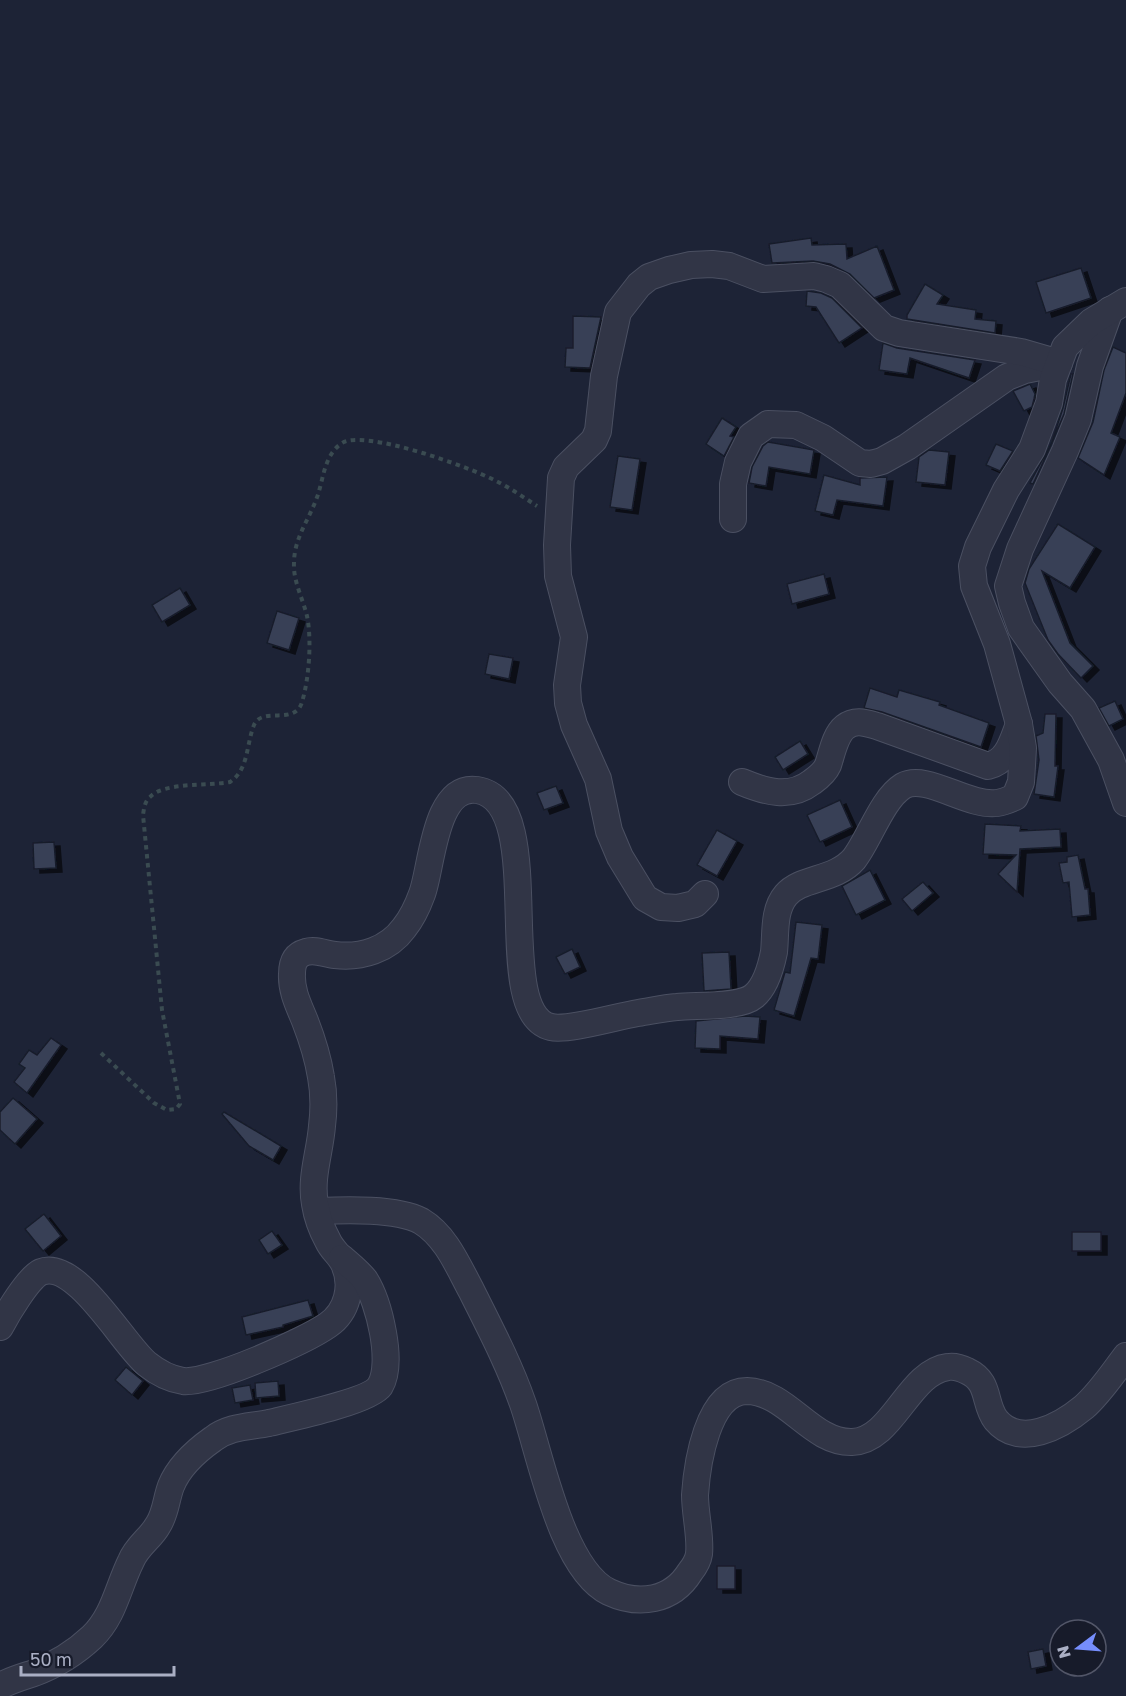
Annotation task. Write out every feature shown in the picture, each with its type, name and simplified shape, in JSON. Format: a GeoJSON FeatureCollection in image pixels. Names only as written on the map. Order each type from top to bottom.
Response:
{"type":"FeatureCollection","features":[{"type":"Feature","properties":{"kind":"street"},"geometry":{"type":"LineString","coordinates":[[705,894],[695,904],[678,908],[661,907],[645,898],[620,856],[609,831],[598,779],[574,725],[568,704],[567,685],[574,637],[558,576],[556,545],[561,478],[566,467],[594,440],[598,431],[604,376],[618,312],[639,285],[649,277],[691,265],[712,264],[729,266],[763,279],[814,276],[826,279],[840,285],[884,328],[899,333],[1022,352],[1059,363]]}},
{"type":"Feature","properties":{"kind":"street"},"geometry":{"type":"LineString","coordinates":[[0,1686],[68,1656],[100,1628],[113,1608],[131,1559],[141,1544],[152,1535],[164,1514],[177,1473],[187,1461],[214,1438],[238,1427],[267,1423],[343,1404],[368,1395],[379,1388],[386,1367],[380,1317],[366,1281],[331,1247],[321,1226],[314,1201],[314,1175],[322,1129],[323,1099],[321,1075],[315,1052],[295,998],[292,981],[294,959],[301,953],[314,951],[349,956],[370,953],[387,945],[402,931],[423,892],[436,830],[444,813],[452,800],[472,789],[482,790],[495,799],[508,820],[513,836],[518,875],[521,965],[526,997],[532,1013],[540,1022],[551,1027],[567,1028],[672,1008],[741,1002],[753,997],[769,971],[774,952],[778,909],[785,896],[798,886],[842,870],[856,856],[896,792],[907,783],[923,783],[962,798],[985,803],[1001,803],[1015,796],[1021,783],[1023,748],[1019,724],[997,644],[974,586],[972,566],[978,547],[1006,490],[1032,449],[1049,403],[1053,379],[1065,347],[1091,322],[1118,306]]}},
{"type":"Feature","properties":{"kind":"street"},"geometry":{"type":"LineString","coordinates":[[1118,306],[1090,366],[1078,419],[1020,549],[1008,586],[1021,628],[1060,683],[1083,709],[1111,760],[1126,803]]}},
{"type":"Feature","properties":{"kind":"street"},"geometry":{"type":"LineString","coordinates":[[734,519],[733,484],[738,462],[751,436],[768,424],[796,425],[823,438],[860,463],[871,464],[882,461],[907,447],[1007,376],[1059,363]]}},
{"type":"Feature","properties":{"kind":"street"},"geometry":{"type":"LineString","coordinates":[[742,782],[760,789],[783,793],[797,791],[820,777],[840,734],[845,727],[853,723],[861,722],[877,726],[988,766],[1003,759],[1019,724]]}},
{"type":"Feature","properties":{"kind":"street"},"geometry":{"type":"LineString","coordinates":[[317,1211],[353,1210],[403,1214],[419,1220],[443,1240],[504,1356],[523,1404],[571,1550],[591,1581],[608,1592],[641,1601],[659,1598],[676,1590],[695,1565],[699,1554],[695,1496],[700,1464],[714,1414],[723,1401],[731,1395],[746,1391],[757,1393],[792,1410],[824,1434],[848,1443],[859,1442],[878,1432],[913,1390],[935,1371],[949,1367],[960,1368],[975,1375],[981,1383],[989,1399],[992,1414],[999,1424],[1014,1433],[1029,1435],[1061,1424],[1085,1406],[1126,1356]]}},
{"type":"Feature","properties":{"kind":"street"},"geometry":{"type":"LineString","coordinates":[[0,1327],[31,1281],[40,1272],[57,1271],[69,1277],[91,1298],[145,1363],[165,1375],[184,1381],[203,1379],[305,1338],[331,1323],[342,1313],[348,1296],[348,1275],[342,1258]]}},
{"type":"Feature","properties":{"kind":"path"},"geometry":{"type":"LineString","coordinates":[[101,1053],[154,1103],[167,1110],[176,1109],[180,1104],[162,1010],[156,961],[143,814],[145,804],[150,796],[167,789],[230,782],[238,776],[242,768],[254,722],[261,717],[295,713],[301,707],[306,684],[309,639],[308,618],[294,575],[296,548],[298,537],[319,493],[327,461],[340,445],[347,441],[366,440],[435,457],[494,479],[559,522]]}},
{"type":"Feature","properties":{"kind":"building"},"geometry":{"type":"Polygon","coordinates":[[[811,238],[812,245],[846,244],[847,259],[877,246],[894,290],[874,298],[850,274],[830,264],[813,261],[772,263],[769,244],[811,238]]]}},
{"type":"Feature","properties":{"kind":"building"},"geometry":{"type":"Polygon","coordinates":[[[1081,268],[1091,298],[1046,313],[1036,282],[1081,268]]]}},
{"type":"Feature","properties":{"kind":"building"},"geometry":{"type":"Polygon","coordinates":[[[925,284],[943,295],[937,304],[976,310],[975,319],[996,321],[995,333],[907,319],[907,315],[925,284]]]}},
{"type":"Feature","properties":{"kind":"building"},"geometry":{"type":"Polygon","coordinates":[[[807,291],[821,293],[832,298],[862,328],[839,343],[816,307],[806,306],[807,291]]]}},
{"type":"Feature","properties":{"kind":"building"},"geometry":{"type":"Polygon","coordinates":[[[573,316],[601,317],[590,368],[565,367],[566,348],[573,348],[573,316]]]}},
{"type":"Feature","properties":{"kind":"building"},"geometry":{"type":"Polygon","coordinates":[[[883,343],[897,348],[975,360],[969,378],[910,358],[907,374],[879,370],[883,343]]]}},
{"type":"Feature","properties":{"kind":"building"},"geometry":{"type":"Polygon","coordinates":[[[1113,347],[1126,353],[1126,393],[1111,433],[1120,437],[1104,475],[1078,458],[1093,422],[1104,370],[1113,347]]]}},
{"type":"Feature","properties":{"kind":"building"},"geometry":{"type":"Polygon","coordinates":[[[1071,374],[1073,374],[1064,414],[1051,445],[1033,484],[1030,483],[1052,442],[1071,374]]]}},
{"type":"Feature","properties":{"kind":"building"},"geometry":{"type":"Polygon","coordinates":[[[1030,384],[1035,394],[1034,399],[1032,407],[1024,411],[1013,391],[1030,384]]]}},
{"type":"Feature","properties":{"kind":"building"},"geometry":{"type":"Polygon","coordinates":[[[722,418],[736,427],[730,436],[734,437],[724,456],[706,444],[722,418]]]}},
{"type":"Feature","properties":{"kind":"building"},"geometry":{"type":"Polygon","coordinates":[[[768,442],[814,450],[810,474],[769,467],[766,486],[749,483],[752,467],[763,446],[768,442]]]}},
{"type":"Feature","properties":{"kind":"building"},"geometry":{"type":"Polygon","coordinates":[[[996,444],[1013,451],[1000,471],[986,465],[996,444]]]}},
{"type":"Feature","properties":{"kind":"building"},"geometry":{"type":"Polygon","coordinates":[[[929,450],[949,452],[945,485],[916,482],[919,457],[929,450]]]}},
{"type":"Feature","properties":{"kind":"building"},"geometry":{"type":"Polygon","coordinates":[[[618,456],[640,459],[632,510],[610,507],[618,456]]]}},
{"type":"Feature","properties":{"kind":"building"},"geometry":{"type":"Polygon","coordinates":[[[824,475],[860,485],[860,478],[887,477],[883,506],[837,500],[833,515],[815,511],[824,475]]]}},
{"type":"Feature","properties":{"kind":"building"},"geometry":{"type":"Polygon","coordinates":[[[1058,524],[1095,547],[1070,588],[1042,571],[1070,643],[1093,666],[1081,678],[1048,640],[1025,583],[1029,569],[1058,524]]]}},
{"type":"Feature","properties":{"kind":"building"},"geometry":{"type":"Polygon","coordinates":[[[824,574],[829,594],[792,604],[787,584],[824,574]]]}},
{"type":"Feature","properties":{"kind":"building"},"geometry":{"type":"Polygon","coordinates":[[[180,588],[190,605],[162,622],[152,605],[180,588]]]}},
{"type":"Feature","properties":{"kind":"building"},"geometry":{"type":"Polygon","coordinates":[[[277,611],[299,618],[289,650],[267,643],[277,611]]]}},
{"type":"Feature","properties":{"kind":"building"},"geometry":{"type":"Polygon","coordinates":[[[489,654],[513,658],[509,679],[485,674],[489,654]]]}},
{"type":"Feature","properties":{"kind":"building"},"geometry":{"type":"Polygon","coordinates":[[[870,688],[897,697],[899,690],[940,702],[939,705],[989,723],[981,747],[882,712],[864,708],[870,688]]]}},
{"type":"Feature","properties":{"kind":"building"},"geometry":{"type":"Polygon","coordinates":[[[1115,701],[1123,719],[1109,726],[1099,708],[1115,701]]]}},
{"type":"Feature","properties":{"kind":"building"},"geometry":{"type":"Polygon","coordinates":[[[1045,714],[1056,714],[1055,766],[1058,766],[1054,797],[1034,794],[1039,760],[1036,736],[1043,733],[1045,714]]]}},
{"type":"Feature","properties":{"kind":"building"},"geometry":{"type":"Polygon","coordinates":[[[800,741],[808,754],[783,770],[775,757],[800,741]]]}},
{"type":"Feature","properties":{"kind":"building"},"geometry":{"type":"Polygon","coordinates":[[[556,786],[563,803],[544,810],[537,793],[556,786]]]}},
{"type":"Feature","properties":{"kind":"building"},"geometry":{"type":"Polygon","coordinates":[[[840,800],[852,827],[820,842],[807,815],[840,800]]]}},
{"type":"Feature","properties":{"kind":"building"},"geometry":{"type":"Polygon","coordinates":[[[985,824],[1021,826],[1020,831],[1060,829],[1061,847],[1020,849],[1017,892],[998,874],[1016,855],[983,854],[985,824]]]}},
{"type":"Feature","properties":{"kind":"building"},"geometry":{"type":"Polygon","coordinates":[[[717,830],[737,841],[717,876],[697,865],[717,830]]]}},
{"type":"Feature","properties":{"kind":"building"},"geometry":{"type":"Polygon","coordinates":[[[54,842],[56,868],[34,869],[33,843],[54,842]]]}},
{"type":"Feature","properties":{"kind":"building"},"geometry":{"type":"Polygon","coordinates":[[[1078,855],[1085,889],[1088,889],[1090,915],[1072,917],[1069,882],[1063,883],[1059,863],[1067,862],[1067,857],[1078,855]]]}},
{"type":"Feature","properties":{"kind":"building"},"geometry":{"type":"Polygon","coordinates":[[[870,870],[885,900],[856,915],[842,886],[870,870]]]}},
{"type":"Feature","properties":{"kind":"building"},"geometry":{"type":"Polygon","coordinates":[[[923,882],[933,893],[912,911],[902,899],[923,882]]]}},
{"type":"Feature","properties":{"kind":"building"},"geometry":{"type":"Polygon","coordinates":[[[796,922],[822,925],[818,959],[811,958],[794,1016],[774,1010],[785,972],[790,973],[796,922]]]}},
{"type":"Feature","properties":{"kind":"building"},"geometry":{"type":"Polygon","coordinates":[[[572,949],[580,967],[565,974],[556,957],[572,949]]]}},
{"type":"Feature","properties":{"kind":"building"},"geometry":{"type":"Polygon","coordinates":[[[729,952],[731,989],[704,991],[702,953],[729,952]]]}},
{"type":"Feature","properties":{"kind":"building"},"geometry":{"type":"Polygon","coordinates":[[[745,1016],[760,1017],[758,1039],[720,1036],[720,1049],[695,1048],[696,1021],[745,1016]]]}},
{"type":"Feature","properties":{"kind":"building"},"geometry":{"type":"Polygon","coordinates":[[[51,1038],[61,1045],[27,1093],[14,1082],[25,1068],[19,1064],[29,1050],[37,1055],[51,1038]]]}},
{"type":"Feature","properties":{"kind":"building"},"geometry":{"type":"Polygon","coordinates":[[[13,1098],[37,1119],[15,1144],[0,1130],[0,1112],[13,1098]]]}},
{"type":"Feature","properties":{"kind":"building"},"geometry":{"type":"Polygon","coordinates":[[[224,1112],[281,1146],[273,1160],[249,1146],[222,1114],[224,1112]]]}},
{"type":"Feature","properties":{"kind":"building"},"geometry":{"type":"Polygon","coordinates":[[[44,1214],[61,1236],[43,1251],[25,1229],[44,1214]]]}},
{"type":"Feature","properties":{"kind":"building"},"geometry":{"type":"Polygon","coordinates":[[[272,1231],[282,1245],[268,1254],[259,1240],[272,1231]]]}},
{"type":"Feature","properties":{"kind":"building"},"geometry":{"type":"Polygon","coordinates":[[[1072,1232],[1101,1232],[1101,1251],[1072,1251],[1072,1232]]]}},
{"type":"Feature","properties":{"kind":"building"},"geometry":{"type":"Polygon","coordinates":[[[308,1300],[313,1316],[283,1325],[283,1327],[246,1335],[242,1317],[308,1300]]]}},
{"type":"Feature","properties":{"kind":"building"},"geometry":{"type":"Polygon","coordinates":[[[126,1367],[143,1381],[132,1395],[115,1380],[126,1367]]]}},
{"type":"Feature","properties":{"kind":"building"},"geometry":{"type":"Polygon","coordinates":[[[278,1381],[279,1396],[256,1398],[255,1383],[278,1381]]]}},
{"type":"Feature","properties":{"kind":"building"},"geometry":{"type":"Polygon","coordinates":[[[250,1385],[253,1400],[235,1403],[232,1388],[250,1385]]]}},
{"type":"Feature","properties":{"kind":"building"},"geometry":{"type":"Polygon","coordinates":[[[717,1566],[735,1566],[735,1589],[717,1589],[717,1566]]]}},
{"type":"Feature","properties":{"kind":"building"},"geometry":{"type":"Polygon","coordinates":[[[1043,1649],[1046,1666],[1031,1669],[1028,1652],[1043,1649]]]}}]}
